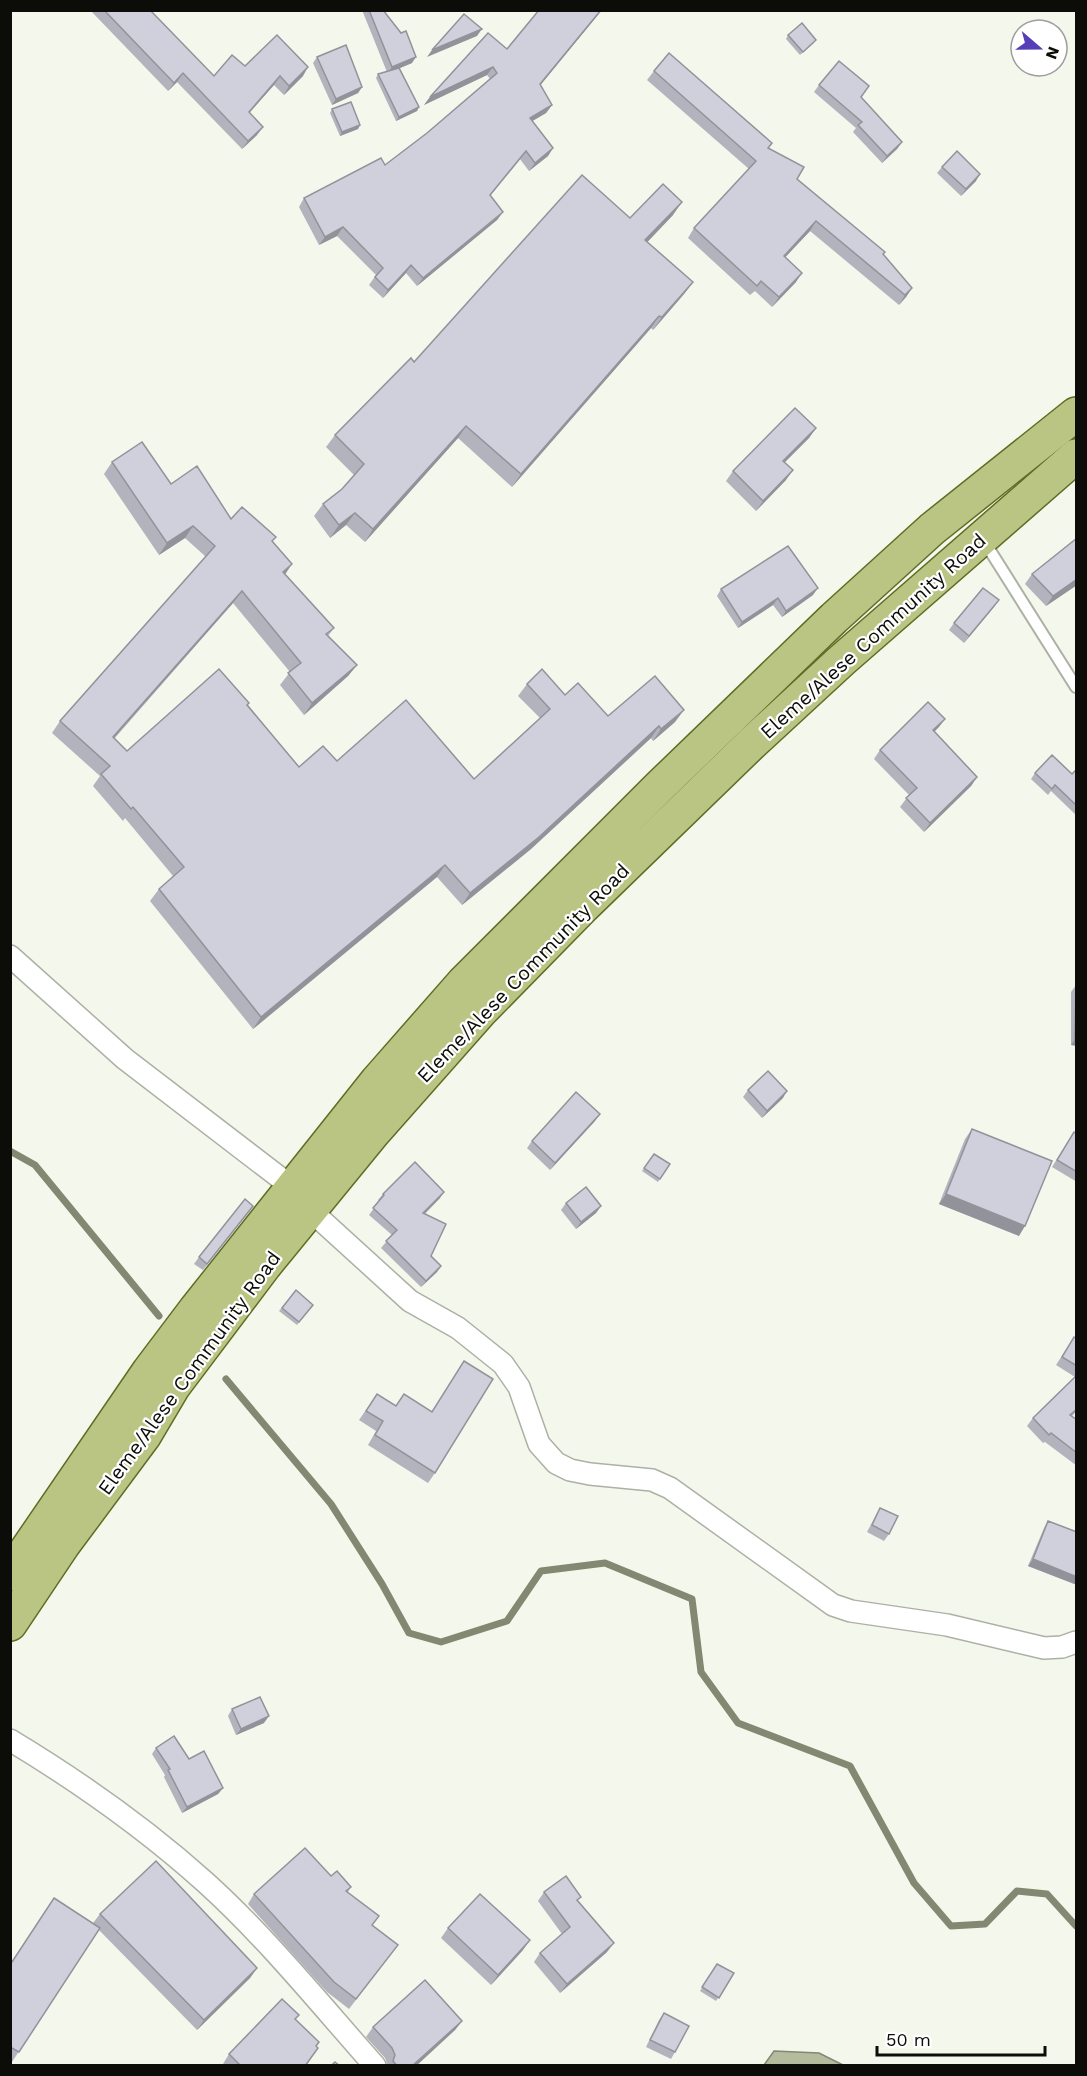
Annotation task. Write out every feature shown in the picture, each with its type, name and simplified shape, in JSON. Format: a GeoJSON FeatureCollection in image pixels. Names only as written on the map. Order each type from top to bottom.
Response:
{"type":"FeatureCollection","features":[{"type":"Feature","properties":{"kind":"main road","name":"Eleme/Alese Community Road"},"geometry":{"type":"LineString","coordinates":[[10,1624],[63,1545],[144,1436],[173,1387],[265,1265],[301,1198],[377,1081],[463,983],[651,794],[834,618],[932,529],[1077,414]]}},
{"type":"Feature","properties":{"kind":"main road","name":"Eleme/Alese Community Road"},"geometry":{"type":"LineString","coordinates":[[10,1574],[148,1371],[301,1198],[584,906],[841,661],[1077,456]]}},
{"type":"Feature","properties":{"kind":"street"},"geometry":{"type":"LineString","coordinates":[[10,956],[125,1059],[301,1198],[410,1301],[458,1328],[503,1364],[519,1387],[539,1444],[556,1463],[570,1470],[590,1474],[652,1480],[670,1488],[810,1590],[842,1608],[946,1625],[1044,1647],[1062,1647],[1077,1642]]}},
{"type":"Feature","properties":{"kind":"street"},"geometry":{"type":"LineString","coordinates":[[10,1740],[160,1844],[206,1883],[274,1952],[375,2066]]}},
{"type":"Feature","properties":{"kind":"lane"},"geometry":{"type":"LineString","coordinates":[[982,538],[1077,687]]}},
{"type":"Feature","properties":{"kind":"shaded area"},"geometry":{"type":"Polygon","coordinates":[[[774,2051],[819,2053],[843,2065],[764,2065],[774,2051]]]}},
{"type":"Feature","properties":{"kind":"building"},"geometry":{"type":"Polygon","coordinates":[[[104,10],[150,10],[214,76],[232,55],[245,66],[277,35],[308,67],[289,86],[280,76],[249,112],[263,127],[248,141],[183,73],[174,83],[104,10]]]}},
{"type":"Feature","properties":{"kind":"building"},"geometry":{"type":"Polygon","coordinates":[[[369,10],[383,10],[401,33],[406,31],[416,57],[392,67],[369,10]]]}},
{"type":"Feature","properties":{"kind":"building"},"geometry":{"type":"Polygon","coordinates":[[[539,10],[601,10],[540,84],[552,105],[530,118],[553,148],[535,163],[526,151],[490,195],[503,212],[423,278],[411,265],[388,290],[375,277],[383,268],[343,227],[325,237],[304,198],[381,158],[385,165],[427,133],[497,73],[493,67],[430,97],[488,33],[507,49],[539,10]]]}},
{"type":"Feature","properties":{"kind":"building"},"geometry":{"type":"Polygon","coordinates":[[[464,14],[482,29],[432,50],[464,14]]]}},
{"type":"Feature","properties":{"kind":"building"},"geometry":{"type":"Polygon","coordinates":[[[802,23],[816,40],[803,52],[788,35],[802,23]]]}},
{"type":"Feature","properties":{"kind":"building"},"geometry":{"type":"Polygon","coordinates":[[[346,45],[362,87],[336,99],[317,57],[346,45]]]}},
{"type":"Feature","properties":{"kind":"building"},"geometry":{"type":"Polygon","coordinates":[[[669,53],[772,143],[768,148],[804,167],[797,179],[885,252],[883,254],[912,288],[905,295],[816,221],[784,256],[802,273],[779,297],[761,281],[757,286],[694,228],[756,161],[654,71],[669,53]]]}},
{"type":"Feature","properties":{"kind":"building"},"geometry":{"type":"Polygon","coordinates":[[[839,61],[869,86],[861,97],[902,142],[887,156],[858,125],[862,122],[819,85],[839,61]]]}},
{"type":"Feature","properties":{"kind":"building"},"geometry":{"type":"Polygon","coordinates":[[[399,68],[419,107],[399,117],[378,74],[399,68]]]}},
{"type":"Feature","properties":{"kind":"building"},"geometry":{"type":"Polygon","coordinates":[[[351,102],[360,125],[342,132],[332,109],[351,102]]]}},
{"type":"Feature","properties":{"kind":"building"},"geometry":{"type":"Polygon","coordinates":[[[957,151],[980,174],[966,189],[942,167],[957,151]]]}},
{"type":"Feature","properties":{"kind":"building"},"geometry":{"type":"Polygon","coordinates":[[[582,175],[630,218],[663,184],[682,202],[645,240],[693,282],[662,317],[659,316],[521,474],[466,426],[373,529],[355,513],[339,525],[323,504],[342,489],[364,464],[335,435],[411,358],[414,362],[582,175]]]}},
{"type":"Feature","properties":{"kind":"building"},"geometry":{"type":"Polygon","coordinates":[[[795,408],[816,428],[783,461],[793,470],[763,501],[733,471],[795,408]]]}},
{"type":"Feature","properties":{"kind":"building"},"geometry":{"type":"Polygon","coordinates":[[[142,442],[171,484],[197,466],[231,519],[242,507],[276,537],[272,541],[292,564],[283,572],[334,628],[326,634],[357,665],[312,703],[288,673],[301,663],[242,591],[113,737],[127,751],[219,669],[299,767],[323,746],[337,761],[406,700],[474,779],[550,709],[527,684],[542,669],[565,695],[578,683],[608,716],[655,676],[684,710],[661,729],[659,726],[539,837],[470,893],[445,865],[261,1017],[159,889],[184,867],[133,807],[131,809],[101,774],[110,766],[60,721],[215,546],[193,526],[167,543],[112,462],[142,442]]]}},
{"type":"Feature","properties":{"kind":"building"},"geometry":{"type":"Polygon","coordinates":[[[1077,538],[1077,579],[1053,596],[1032,574],[1077,538]]]}},
{"type":"Feature","properties":{"kind":"building"},"geometry":{"type":"Polygon","coordinates":[[[788,546],[818,588],[786,611],[778,598],[742,622],[721,589],[788,546]]]}},
{"type":"Feature","properties":{"kind":"building"},"geometry":{"type":"Polygon","coordinates":[[[983,588],[999,600],[969,636],[954,623],[983,588]]]}},
{"type":"Feature","properties":{"kind":"building"},"geometry":{"type":"Polygon","coordinates":[[[928,702],[945,719],[933,730],[977,777],[930,823],[906,798],[917,788],[880,750],[928,702]]]}},
{"type":"Feature","properties":{"kind":"building"},"geometry":{"type":"Polygon","coordinates":[[[1052,755],[1072,774],[1077,772],[1077,806],[1055,785],[1052,789],[1035,773],[1052,755]]]}},
{"type":"Feature","properties":{"kind":"building"},"geometry":{"type":"Polygon","coordinates":[[[1076,985],[1077,1039],[1075,1039],[1076,985]]]}},
{"type":"Feature","properties":{"kind":"building"},"geometry":{"type":"Polygon","coordinates":[[[768,1071],[787,1091],[767,1111],[748,1090],[768,1071]]]}},
{"type":"Feature","properties":{"kind":"building"},"geometry":{"type":"Polygon","coordinates":[[[576,1092],[600,1114],[555,1163],[532,1141],[576,1092]]]}},
{"type":"Feature","properties":{"kind":"building"},"geometry":{"type":"Polygon","coordinates":[[[972,1129],[1052,1161],[1025,1226],[946,1194],[972,1129]]]}},
{"type":"Feature","properties":{"kind":"building"},"geometry":{"type":"Polygon","coordinates":[[[1074,1132],[1077,1134],[1077,1172],[1057,1160],[1074,1132]]]}},
{"type":"Feature","properties":{"kind":"building"},"geometry":{"type":"Polygon","coordinates":[[[654,1154],[670,1164],[660,1179],[644,1168],[654,1154]]]}},
{"type":"Feature","properties":{"kind":"building"},"geometry":{"type":"Polygon","coordinates":[[[415,1162],[444,1192],[423,1213],[446,1224],[431,1256],[441,1266],[426,1281],[386,1241],[397,1230],[373,1208],[383,1194],[415,1162]]]}},
{"type":"Feature","properties":{"kind":"building"},"geometry":{"type":"Polygon","coordinates":[[[586,1187],[601,1206],[581,1222],[566,1203],[586,1187]]]}},
{"type":"Feature","properties":{"kind":"building"},"geometry":{"type":"Polygon","coordinates":[[[245,1199],[253,1206],[207,1264],[199,1257],[245,1199]]]}},
{"type":"Feature","properties":{"kind":"building"},"geometry":{"type":"Polygon","coordinates":[[[296,1290],[313,1305],[299,1322],[282,1308],[296,1290]]]}},
{"type":"Feature","properties":{"kind":"building"},"geometry":{"type":"Polygon","coordinates":[[[1074,1337],[1077,1339],[1077,1366],[1062,1357],[1074,1337]]]}},
{"type":"Feature","properties":{"kind":"building"},"geometry":{"type":"Polygon","coordinates":[[[464,1361],[493,1379],[435,1473],[375,1435],[383,1421],[366,1411],[377,1394],[396,1406],[404,1394],[432,1412],[464,1361]]]}},
{"type":"Feature","properties":{"kind":"building"},"geometry":{"type":"Polygon","coordinates":[[[1077,1375],[1077,1409],[1070,1415],[1077,1420],[1077,1453],[1051,1433],[1049,1435],[1033,1418],[1077,1375]]]}},
{"type":"Feature","properties":{"kind":"building"},"geometry":{"type":"Polygon","coordinates":[[[880,1508],[898,1516],[889,1534],[872,1525],[880,1508]]]}},
{"type":"Feature","properties":{"kind":"building"},"geometry":{"type":"Polygon","coordinates":[[[1048,1521],[1077,1532],[1077,1577],[1033,1559],[1048,1521]]]}},
{"type":"Feature","properties":{"kind":"building"},"geometry":{"type":"Polygon","coordinates":[[[260,1697],[269,1716],[241,1729],[232,1709],[260,1697]]]}},
{"type":"Feature","properties":{"kind":"building"},"geometry":{"type":"Polygon","coordinates":[[[174,1736],[189,1759],[204,1751],[223,1788],[187,1807],[168,1770],[170,1769],[156,1748],[174,1736]]]}},
{"type":"Feature","properties":{"kind":"building"},"geometry":{"type":"Polygon","coordinates":[[[305,1848],[331,1876],[337,1871],[351,1887],[346,1891],[379,1916],[372,1925],[398,1945],[356,1999],[334,1982],[254,1894],[305,1848]]]}},
{"type":"Feature","properties":{"kind":"building"},"geometry":{"type":"Polygon","coordinates":[[[156,1861],[257,1968],[204,2020],[100,1914],[156,1861]]]}},
{"type":"Feature","properties":{"kind":"building"},"geometry":{"type":"Polygon","coordinates":[[[566,1876],[581,1897],[577,1900],[614,1943],[567,1984],[540,1953],[570,1927],[544,1892],[566,1876]]]}},
{"type":"Feature","properties":{"kind":"building"},"geometry":{"type":"Polygon","coordinates":[[[480,1894],[530,1940],[498,1975],[448,1928],[480,1894]]]}},
{"type":"Feature","properties":{"kind":"building"},"geometry":{"type":"Polygon","coordinates":[[[54,1898],[100,1928],[19,2052],[10,2047],[10,1965],[54,1898]]]}},
{"type":"Feature","properties":{"kind":"building"},"geometry":{"type":"Polygon","coordinates":[[[717,1964],[734,1973],[719,1998],[702,1987],[717,1964]]]}},
{"type":"Feature","properties":{"kind":"building"},"geometry":{"type":"Polygon","coordinates":[[[425,1980],[462,2021],[412,2066],[397,2066],[393,2061],[395,2055],[392,2048],[373,2027],[425,1980]]]}},
{"type":"Feature","properties":{"kind":"building"},"geometry":{"type":"Polygon","coordinates":[[[282,1999],[299,2015],[295,2019],[319,2042],[316,2046],[318,2048],[305,2066],[241,2066],[229,2054],[282,1999]]]}},
{"type":"Feature","properties":{"kind":"building"},"geometry":{"type":"Polygon","coordinates":[[[664,2013],[689,2026],[675,2052],[650,2040],[664,2013]]]}},
{"type":"Feature","properties":{"kind":"waterway"},"geometry":{"type":"LineString","coordinates":[[10,1151],[35,1165],[159,1316]]}},
{"type":"Feature","properties":{"kind":"waterway"},"geometry":{"type":"LineString","coordinates":[[226,1379],[331,1504],[382,1584],[409,1633],[441,1642],[507,1621],[541,1571],[605,1563],[692,1599],[701,1672],[738,1723],[850,1766],[914,1883],[951,1926],[985,1924],[1017,1891],[1047,1894],[1076,1926]]}}]}
